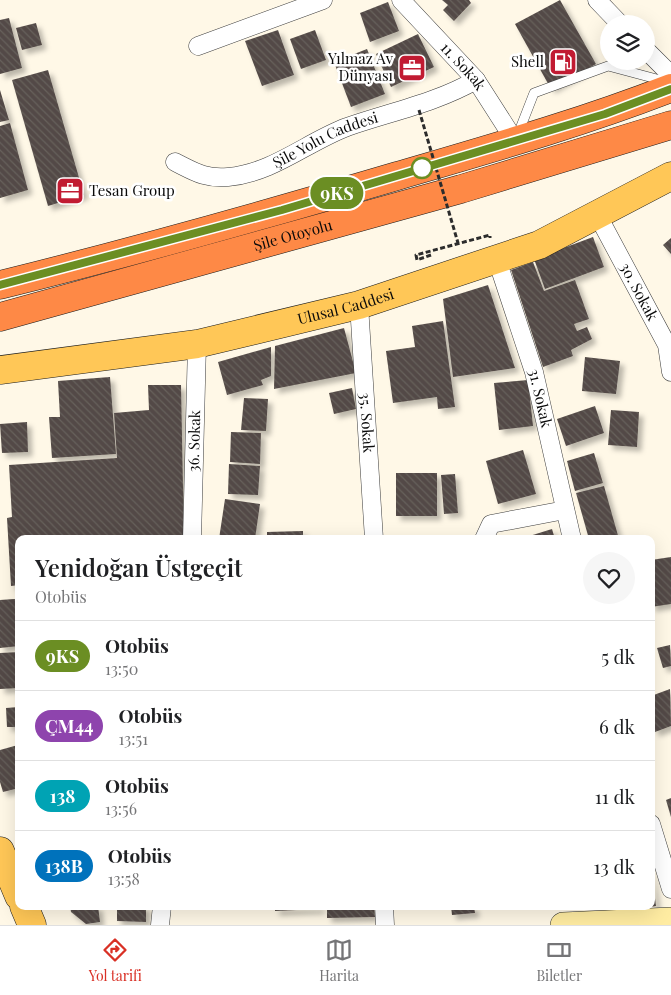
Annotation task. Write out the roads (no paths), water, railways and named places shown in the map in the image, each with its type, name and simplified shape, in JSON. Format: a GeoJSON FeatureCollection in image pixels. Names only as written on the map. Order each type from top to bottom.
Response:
{"type":"FeatureCollection","features":[{"type":"Feature","properties":{"kind":"highway","name":"Şile Otoyolu"},"geometry":{"type":"LineString","coordinates":[[0,285],[263,215],[605,114],[671,88]]}},
{"type":"Feature","properties":{"kind":"highway","name":"Şile Otoyolu"},"geometry":{"type":"LineString","coordinates":[[0,317],[461,189],[671,125]]}},
{"type":"Feature","properties":{"kind":"main road","name":"Ulusal Caddesi"},"geometry":{"type":"LineString","coordinates":[[0,370],[197,344],[359,305],[492,244],[539,244],[598,216],[671,176]]}},
{"type":"Feature","properties":{"kind":"main road"},"geometry":{"type":"LineString","coordinates":[[2,866],[15,889]]}},
{"type":"Feature","properties":{"kind":"main road"},"geometry":{"type":"LineString","coordinates":[[26,910],[32,925]]}},
{"type":"Feature","properties":{"kind":"main road"},"geometry":{"type":"LineString","coordinates":[[563,925],[671,920]]}},
{"type":"Feature","properties":{"kind":"street"},"geometry":{"type":"LineString","coordinates":[[198,46],[323,0]]}},
{"type":"Feature","properties":{"kind":"street","name":"11. Sokak"},"geometry":{"type":"LineString","coordinates":[[400,0],[476,80],[515,141]]}},
{"type":"Feature","properties":{"kind":"street"},"geometry":{"type":"LineString","coordinates":[[597,0],[611,15]]}},
{"type":"Feature","properties":{"kind":"street"},"geometry":{"type":"LineString","coordinates":[[655,59],[671,75]]}},
{"type":"Feature","properties":{"kind":"street","name":"Şile Yolu Caddesi"},"geometry":{"type":"LineString","coordinates":[[175,162],[205,177],[230,177],[281,162],[345,128],[455,92],[476,80]]}},
{"type":"Feature","properties":{"kind":"street","name":"30. Sokak"},"geometry":{"type":"LineString","coordinates":[[598,216],[668,344],[671,372]]}},
{"type":"Feature","properties":{"kind":"street","name":"31. Sokak"},"geometry":{"type":"LineString","coordinates":[[492,244],[534,372],[571,535]]}},
{"type":"Feature","properties":{"kind":"street","name":"35. Sokak"},"geometry":{"type":"LineString","coordinates":[[359,305],[374,535]]}},
{"type":"Feature","properties":{"kind":"street","name":"36. Sokak"},"geometry":{"type":"LineString","coordinates":[[192,535],[197,344]]}},
{"type":"Feature","properties":{"kind":"street"},"geometry":{"type":"LineString","coordinates":[[486,535],[492,524],[565,510]]}},
{"type":"Feature","properties":{"kind":"street"},"geometry":{"type":"LineString","coordinates":[[655,837],[671,889]]}},
{"type":"Feature","properties":{"kind":"street"},"geometry":{"type":"LineString","coordinates":[[160,925],[162,910]]}},
{"type":"Feature","properties":{"kind":"street"},"geometry":{"type":"LineString","coordinates":[[384,910],[385,925]]}},
{"type":"Feature","properties":{"kind":"lane"},"geometry":{"type":"LineString","coordinates":[[515,141],[534,93],[608,66],[671,82]]}},
{"type":"Feature","properties":{"kind":"place","name":"Shell"},"geometry":{"type":"Point","coordinates":[563,62]}},
{"type":"Feature","properties":{"kind":"place","name":"Yılmaz Av Dünyası"},"geometry":{"type":"Point","coordinates":[412,68]}},
{"type":"Feature","properties":{"kind":"place","name":"Tesan Group"},"geometry":{"type":"Point","coordinates":[70,191]}}]}
